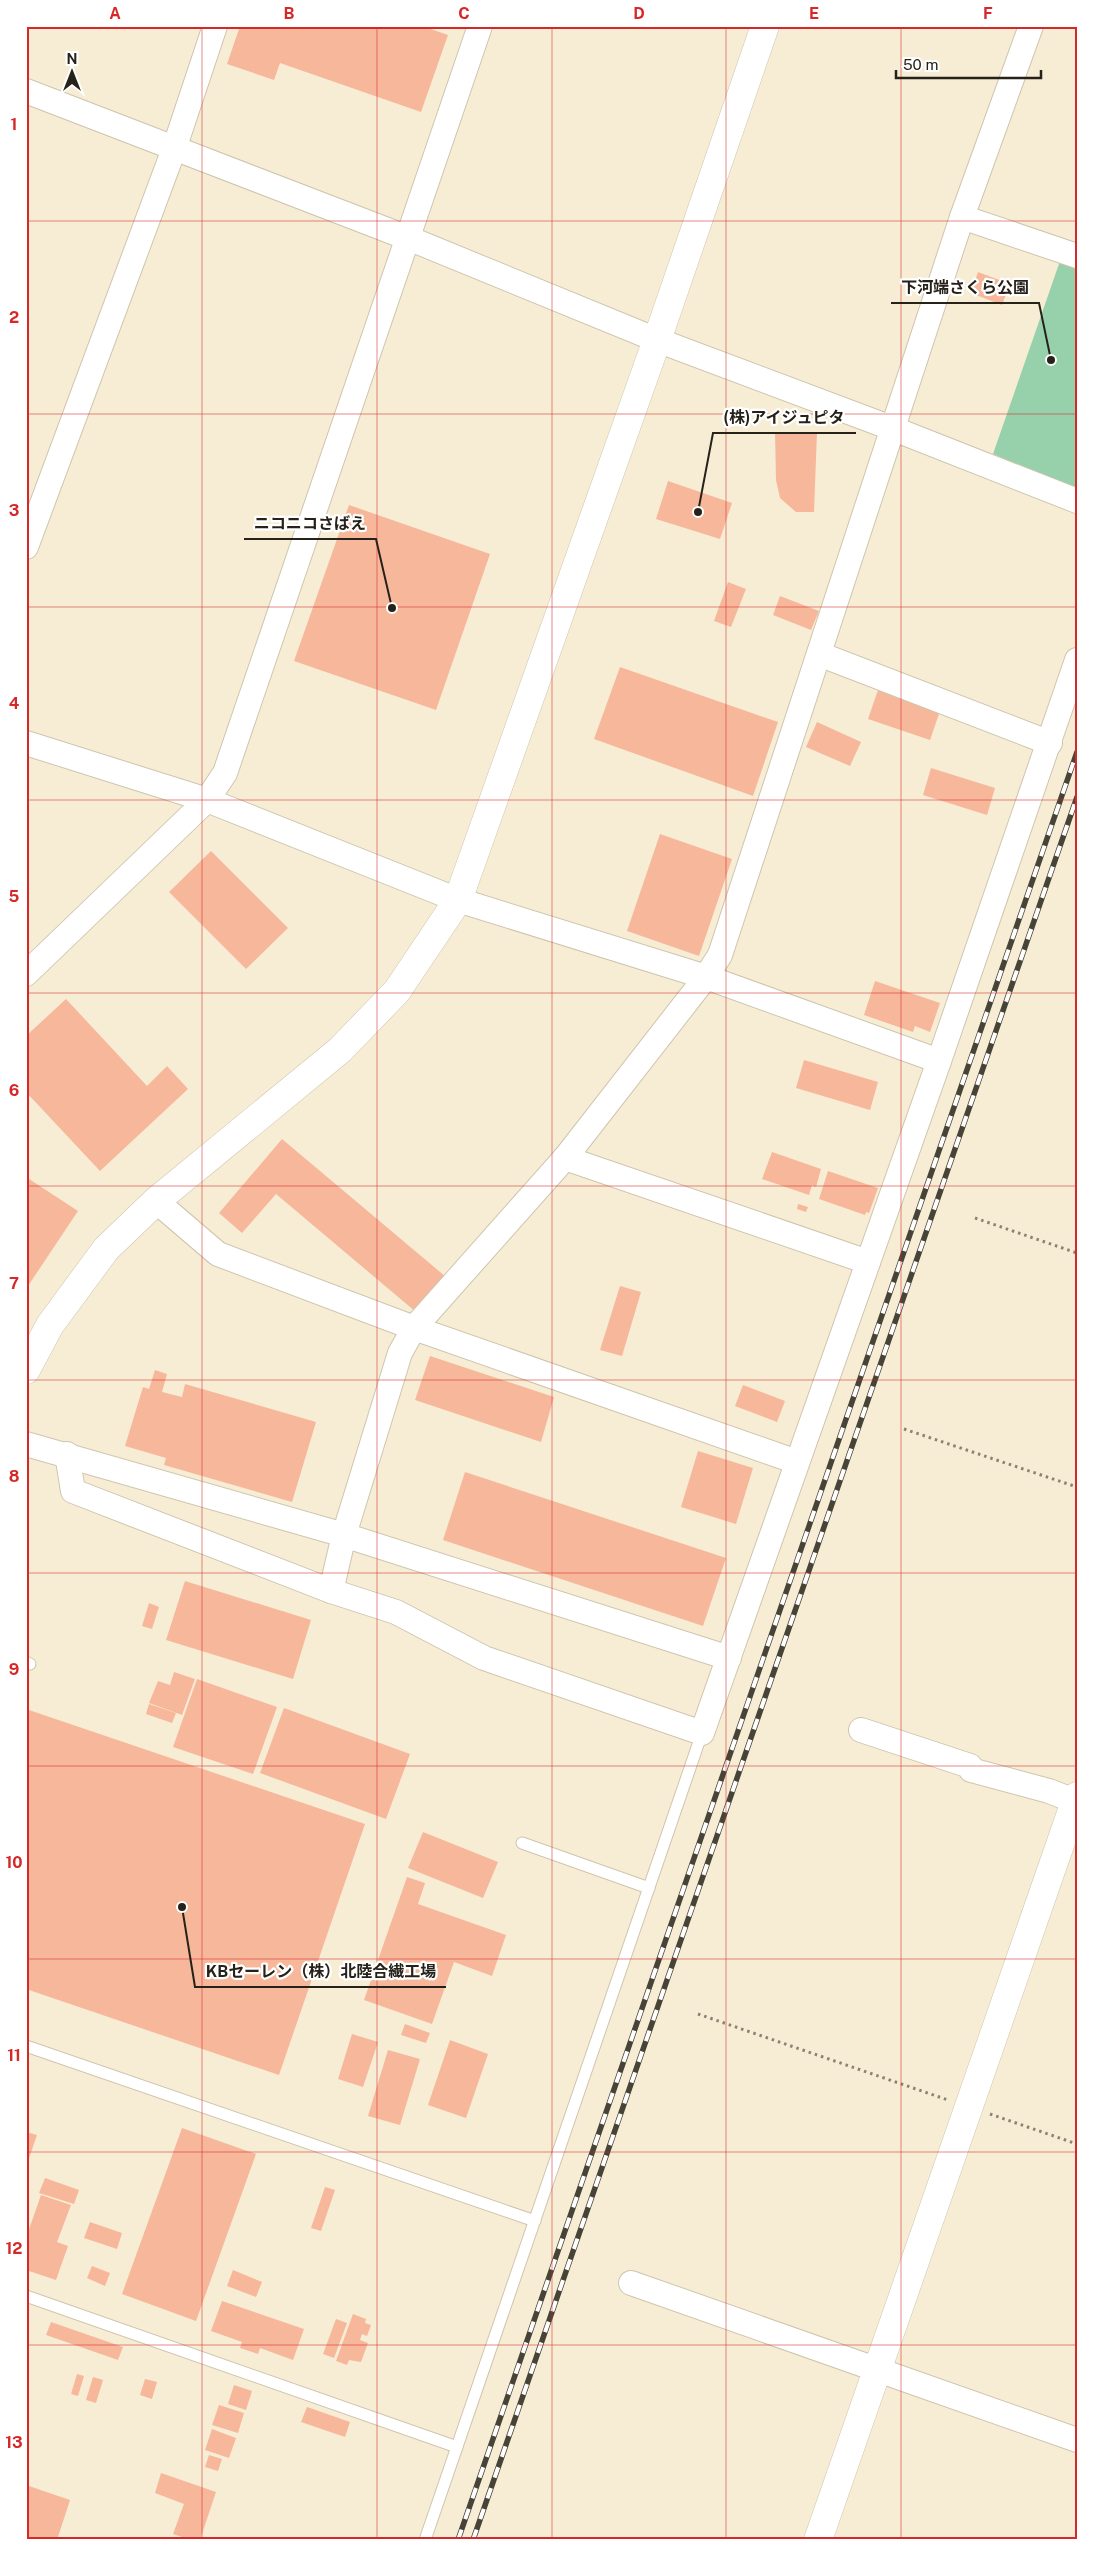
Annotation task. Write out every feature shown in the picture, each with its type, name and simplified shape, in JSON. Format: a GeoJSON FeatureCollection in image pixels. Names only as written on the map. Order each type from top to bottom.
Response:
{"type":"FeatureCollection","features":[{"type":"Feature","properties":{"kind":"street"},"geometry":{"type":"LineString","coordinates":[[26,546],[174,149],[215,26]]}},
{"type":"Feature","properties":{"kind":"street"},"geometry":{"type":"LineString","coordinates":[[26,974],[207,800],[225,773],[480,26]]}},
{"type":"Feature","properties":{"kind":"street"},"geometry":{"type":"LineString","coordinates":[[26,1370],[50,1325],[106,1249],[156,1201],[340,1050],[397,991],[458,900],[657,340],[764,26]]}},
{"type":"Feature","properties":{"kind":"street"},"geometry":{"type":"LineString","coordinates":[[330,1591],[344,1535],[400,1353],[414,1328],[564,1158],[706,977],[720,955],[962,217],[1031,26]]}},
{"type":"Feature","properties":{"kind":"street"},"geometry":{"type":"LineString","coordinates":[[26,91],[408,238],[657,340],[894,429],[1077,502]]}},
{"type":"Feature","properties":{"kind":"street"},"geometry":{"type":"LineString","coordinates":[[962,217],[1077,256]]}},
{"type":"Feature","properties":{"kind":"street"},"geometry":{"type":"LineString","coordinates":[[819,654],[1050,743]]}},
{"type":"Feature","properties":{"kind":"street"},"geometry":{"type":"LineString","coordinates":[[67,1454],[73,1491],[330,1591],[396,1612],[484,1658],[702,1733],[940,1060],[1077,660]]}},
{"type":"Feature","properties":{"kind":"street"},"geometry":{"type":"LineString","coordinates":[[26,743],[207,800],[458,900],[706,977],[940,1060]]}},
{"type":"Feature","properties":{"kind":"street"},"geometry":{"type":"LineString","coordinates":[[564,1158],[868,1262]]}},
{"type":"Feature","properties":{"kind":"street"},"geometry":{"type":"LineString","coordinates":[[156,1201],[218,1254],[414,1328],[797,1462]]}},
{"type":"Feature","properties":{"kind":"street"},"geometry":{"type":"LineString","coordinates":[[26,1444],[67,1454],[344,1535],[729,1658]]}},
{"type":"Feature","properties":{"kind":"street"},"geometry":{"type":"LineString","coordinates":[[818,2540],[1076,1800],[971,1770],[970,1766],[861,1730]]}},
{"type":"Feature","properties":{"kind":"street"},"geometry":{"type":"LineString","coordinates":[[631,2283],[1077,2440]]}},
{"type":"Feature","properties":{"kind":"lane"},"geometry":{"type":"LineString","coordinates":[[425,2540],[702,1733]]}},
{"type":"Feature","properties":{"kind":"lane"},"geometry":{"type":"LineString","coordinates":[[522,1843],[649,1888]]}},
{"type":"Feature","properties":{"kind":"lane"},"geometry":{"type":"LineString","coordinates":[[26,2046],[535,2221]]}},
{"type":"Feature","properties":{"kind":"lane"},"geometry":{"type":"LineString","coordinates":[[26,2296],[457,2447]]}},
{"type":"Feature","properties":{"kind":"path"},"geometry":{"type":"LineString","coordinates":[[974,1218],[1077,1253]]}},
{"type":"Feature","properties":{"kind":"path"},"geometry":{"type":"LineString","coordinates":[[904,1429],[1077,1487]]}},
{"type":"Feature","properties":{"kind":"path"},"geometry":{"type":"LineString","coordinates":[[698,2014],[1077,2144]]}},
{"type":"Feature","properties":{"kind":"green space"},"geometry":{"type":"Polygon","coordinates":[[[1060,261],[1077,267],[1077,491],[993,454],[1060,261]]]}},
{"type":"Feature","properties":{"kind":"building"},"geometry":{"type":"Polygon","coordinates":[[[240,26],[422,26],[448,35],[421,112],[280,63],[274,80],[227,64],[240,26]]]}},
{"type":"Feature","properties":{"kind":"building"},"geometry":{"type":"Polygon","coordinates":[[[978,272],[1010,284],[1002,305],[971,293],[978,272]]]}},
{"type":"Feature","properties":{"kind":"building"},"geometry":{"type":"Polygon","coordinates":[[[775,432],[817,432],[814,512],[796,512],[780,498],[776,480],[775,432]]]}},
{"type":"Feature","properties":{"kind":"building"},"geometry":{"type":"Polygon","coordinates":[[[668,481],[732,503],[720,539],[656,519],[668,481]]]}},
{"type":"Feature","properties":{"kind":"building"},"geometry":{"type":"Polygon","coordinates":[[[349,505],[490,554],[436,710],[294,661],[349,505]]]}},
{"type":"Feature","properties":{"kind":"building"},"geometry":{"type":"Polygon","coordinates":[[[728,582],[746,589],[731,627],[714,621],[728,582]]]}},
{"type":"Feature","properties":{"kind":"building"},"geometry":{"type":"Polygon","coordinates":[[[780,596],[819,611],[811,630],[773,615],[780,596]]]}},
{"type":"Feature","properties":{"kind":"building"},"geometry":{"type":"Polygon","coordinates":[[[620,667],[778,722],[753,796],[594,739],[620,667]]]}},
{"type":"Feature","properties":{"kind":"building"},"geometry":{"type":"Polygon","coordinates":[[[878,690],[940,711],[930,740],[868,719],[878,690]]]}},
{"type":"Feature","properties":{"kind":"building"},"geometry":{"type":"Polygon","coordinates":[[[817,722],[861,742],[850,766],[806,747],[817,722]]]}},
{"type":"Feature","properties":{"kind":"building"},"geometry":{"type":"Polygon","coordinates":[[[931,768],[995,788],[987,815],[923,795],[931,768]]]}},
{"type":"Feature","properties":{"kind":"building"},"geometry":{"type":"Polygon","coordinates":[[[660,834],[732,859],[699,956],[627,931],[660,834]]]}},
{"type":"Feature","properties":{"kind":"building"},"geometry":{"type":"Polygon","coordinates":[[[211,851],[288,928],[246,969],[169,892],[211,851]]]}},
{"type":"Feature","properties":{"kind":"building"},"geometry":{"type":"Polygon","coordinates":[[[875,981],[940,1003],[930,1032],[915,1026],[913,1032],[864,1015],[875,981]]]}},
{"type":"Feature","properties":{"kind":"building"},"geometry":{"type":"Polygon","coordinates":[[[66,999],[147,1086],[167,1066],[188,1089],[100,1171],[26,1092],[26,1036],[66,999]]]}},
{"type":"Feature","properties":{"kind":"building"},"geometry":{"type":"Polygon","coordinates":[[[804,1060],[878,1082],[870,1110],[796,1088],[804,1060]]]}},
{"type":"Feature","properties":{"kind":"building"},"geometry":{"type":"Polygon","coordinates":[[[282,1139],[446,1277],[416,1312],[276,1194],[242,1233],[219,1213],[282,1139]]]}},
{"type":"Feature","properties":{"kind":"building"},"geometry":{"type":"Polygon","coordinates":[[[772,1152],[821,1169],[816,1187],[812,1185],[809,1195],[762,1179],[772,1152]]]}},
{"type":"Feature","properties":{"kind":"building"},"geometry":{"type":"Polygon","coordinates":[[[828,1171],[878,1188],[869,1213],[866,1212],[865,1215],[819,1199],[828,1171]]]}},
{"type":"Feature","properties":{"kind":"building"},"geometry":{"type":"Polygon","coordinates":[[[26,1177],[78,1211],[26,1289],[26,1177]]]}},
{"type":"Feature","properties":{"kind":"building"},"geometry":{"type":"Polygon","coordinates":[[[798,1204],[808,1207],[806,1212],[797,1209],[798,1204]]]}},
{"type":"Feature","properties":{"kind":"building"},"geometry":{"type":"Polygon","coordinates":[[[620,1286],[641,1292],[622,1356],[600,1350],[620,1286]]]}},
{"type":"Feature","properties":{"kind":"building"},"geometry":{"type":"Polygon","coordinates":[[[430,1356],[554,1397],[541,1442],[415,1400],[430,1356]]]}},
{"type":"Feature","properties":{"kind":"building"},"geometry":{"type":"Polygon","coordinates":[[[155,1370],[167,1374],[162,1392],[182,1397],[185,1384],[316,1422],[292,1502],[164,1465],[166,1458],[125,1446],[143,1387],[149,1389],[155,1370]]]}},
{"type":"Feature","properties":{"kind":"building"},"geometry":{"type":"Polygon","coordinates":[[[743,1385],[785,1401],[777,1422],[735,1406],[743,1385]]]}},
{"type":"Feature","properties":{"kind":"building"},"geometry":{"type":"Polygon","coordinates":[[[698,1451],[753,1468],[736,1524],[681,1507],[698,1451]]]}},
{"type":"Feature","properties":{"kind":"building"},"geometry":{"type":"Polygon","coordinates":[[[465,1472],[726,1558],[703,1626],[443,1540],[465,1472]]]}},
{"type":"Feature","properties":{"kind":"building"},"geometry":{"type":"Polygon","coordinates":[[[185,1581],[311,1620],[293,1679],[166,1640],[185,1581]]]}},
{"type":"Feature","properties":{"kind":"building"},"geometry":{"type":"Polygon","coordinates":[[[149,1603],[159,1607],[152,1629],[142,1626],[149,1603]]]}},
{"type":"Feature","properties":{"kind":"building"},"geometry":{"type":"Polygon","coordinates":[[[174,1672],[195,1679],[182,1715],[149,1703],[158,1681],[170,1685],[174,1672]]]}},
{"type":"Feature","properties":{"kind":"building"},"geometry":{"type":"Polygon","coordinates":[[[197,1679],[277,1707],[253,1774],[173,1747],[197,1679]]]}},
{"type":"Feature","properties":{"kind":"building"},"geometry":{"type":"Polygon","coordinates":[[[149,1704],[176,1713],[172,1723],[146,1714],[149,1704]]]}},
{"type":"Feature","properties":{"kind":"building"},"geometry":{"type":"Polygon","coordinates":[[[284,1708],[410,1754],[386,1819],[260,1773],[284,1708]]]}},
{"type":"Feature","properties":{"kind":"building"},"geometry":{"type":"Polygon","coordinates":[[[26,1709],[365,1824],[279,2075],[26,1989],[26,1709]]]}},
{"type":"Feature","properties":{"kind":"building"},"geometry":{"type":"Polygon","coordinates":[[[423,1832],[498,1862],[483,1898],[408,1868],[423,1832]]]}},
{"type":"Feature","properties":{"kind":"building"},"geometry":{"type":"Polygon","coordinates":[[[407,1877],[425,1883],[418,1904],[506,1935],[492,1976],[454,1962],[432,2024],[364,2000],[407,1877]]]}},
{"type":"Feature","properties":{"kind":"building"},"geometry":{"type":"Polygon","coordinates":[[[405,2024],[430,2033],[426,2043],[401,2035],[405,2024]]]}},
{"type":"Feature","properties":{"kind":"building"},"geometry":{"type":"Polygon","coordinates":[[[352,2034],[378,2042],[363,2087],[338,2079],[352,2034]]]}},
{"type":"Feature","properties":{"kind":"building"},"geometry":{"type":"Polygon","coordinates":[[[450,2040],[488,2054],[466,2118],[428,2105],[450,2040]]]}},
{"type":"Feature","properties":{"kind":"building"},"geometry":{"type":"Polygon","coordinates":[[[388,2050],[420,2059],[400,2125],[368,2116],[388,2050]]]}},
{"type":"Feature","properties":{"kind":"building"},"geometry":{"type":"Polygon","coordinates":[[[182,2128],[256,2154],[196,2321],[122,2294],[182,2128]]]}},
{"type":"Feature","properties":{"kind":"building"},"geometry":{"type":"Polygon","coordinates":[[[26,2132],[37,2135],[27,2164],[26,2164],[26,2132]]]}},
{"type":"Feature","properties":{"kind":"building"},"geometry":{"type":"Polygon","coordinates":[[[45,2178],[79,2190],[74,2204],[39,2193],[45,2178]]]}},
{"type":"Feature","properties":{"kind":"building"},"geometry":{"type":"Polygon","coordinates":[[[325,2187],[335,2190],[321,2231],[311,2228],[325,2187]]]}},
{"type":"Feature","properties":{"kind":"building"},"geometry":{"type":"Polygon","coordinates":[[[41,2195],[71,2205],[57,2242],[68,2246],[56,2280],[26,2270],[26,2238],[41,2195]]]}},
{"type":"Feature","properties":{"kind":"building"},"geometry":{"type":"Polygon","coordinates":[[[90,2222],[122,2233],[117,2249],[84,2238],[90,2222]]]}},
{"type":"Feature","properties":{"kind":"building"},"geometry":{"type":"Polygon","coordinates":[[[92,2266],[110,2273],[105,2286],[87,2278],[92,2266]]]}},
{"type":"Feature","properties":{"kind":"building"},"geometry":{"type":"Polygon","coordinates":[[[233,2270],[262,2282],[256,2297],[227,2286],[233,2270]]]}},
{"type":"Feature","properties":{"kind":"building"},"geometry":{"type":"Polygon","coordinates":[[[222,2301],[304,2329],[293,2360],[260,2348],[258,2354],[240,2348],[242,2342],[211,2331],[222,2301]]]}},
{"type":"Feature","properties":{"kind":"building"},"geometry":{"type":"Polygon","coordinates":[[[353,2314],[366,2319],[365,2323],[371,2325],[367,2336],[362,2334],[360,2340],[368,2343],[361,2362],[349,2360],[347,2365],[336,2361],[353,2314]]]}},
{"type":"Feature","properties":{"kind":"building"},"geometry":{"type":"Polygon","coordinates":[[[336,2319],[347,2323],[334,2358],[323,2354],[336,2319]]]}},
{"type":"Feature","properties":{"kind":"building"},"geometry":{"type":"Polygon","coordinates":[[[51,2322],[123,2347],[118,2360],[46,2335],[51,2322]]]}},
{"type":"Feature","properties":{"kind":"building"},"geometry":{"type":"Polygon","coordinates":[[[77,2374],[84,2376],[78,2396],[71,2394],[77,2374]]]}},
{"type":"Feature","properties":{"kind":"building"},"geometry":{"type":"Polygon","coordinates":[[[93,2377],[103,2380],[96,2403],[86,2400],[93,2377]]]}},
{"type":"Feature","properties":{"kind":"building"},"geometry":{"type":"Polygon","coordinates":[[[145,2379],[157,2382],[152,2399],[140,2395],[145,2379]]]}},
{"type":"Feature","properties":{"kind":"building"},"geometry":{"type":"Polygon","coordinates":[[[234,2385],[252,2391],[246,2410],[228,2404],[234,2385]]]}},
{"type":"Feature","properties":{"kind":"building"},"geometry":{"type":"Polygon","coordinates":[[[219,2405],[244,2413],[238,2433],[212,2425],[219,2405]]]}},
{"type":"Feature","properties":{"kind":"building"},"geometry":{"type":"Polygon","coordinates":[[[307,2407],[350,2422],[345,2437],[301,2422],[307,2407]]]}},
{"type":"Feature","properties":{"kind":"building"},"geometry":{"type":"Polygon","coordinates":[[[212,2429],[236,2438],[229,2458],[205,2450],[212,2429]]]}},
{"type":"Feature","properties":{"kind":"building"},"geometry":{"type":"Polygon","coordinates":[[[209,2455],[222,2459],[218,2471],[205,2467],[209,2455]]]}},
{"type":"Feature","properties":{"kind":"building"},"geometry":{"type":"Polygon","coordinates":[[[161,2473],[216,2492],[200,2540],[191,2540],[173,2534],[184,2504],[155,2493],[161,2473]]]}},
{"type":"Feature","properties":{"kind":"building"},"geometry":{"type":"Polygon","coordinates":[[[26,2485],[70,2500],[57,2540],[26,2540],[26,2485]]]}},
{"type":"Feature","properties":{"kind":"railway"},"geometry":{"type":"LineString","coordinates":[[458,2540],[1077,752]]}},
{"type":"Feature","properties":{"kind":"railway"},"geometry":{"type":"LineString","coordinates":[[473,2540],[1077,797]]}},
{"type":"Feature","properties":{"kind":"place","name":"下河端さくら公園"},"geometry":{"type":"Point","coordinates":[1051,360]}},
{"type":"Feature","properties":{"kind":"place","name":"(株)アイジュピタ"},"geometry":{"type":"Point","coordinates":[698,512]}},
{"type":"Feature","properties":{"kind":"place","name":"ニコニコさばえ"},"geometry":{"type":"Point","coordinates":[392,608]}},
{"type":"Feature","properties":{"kind":"place","name":"KBセーレン（株）北陸合繊工場"},"geometry":{"type":"Point","coordinates":[182,1907]}}]}
